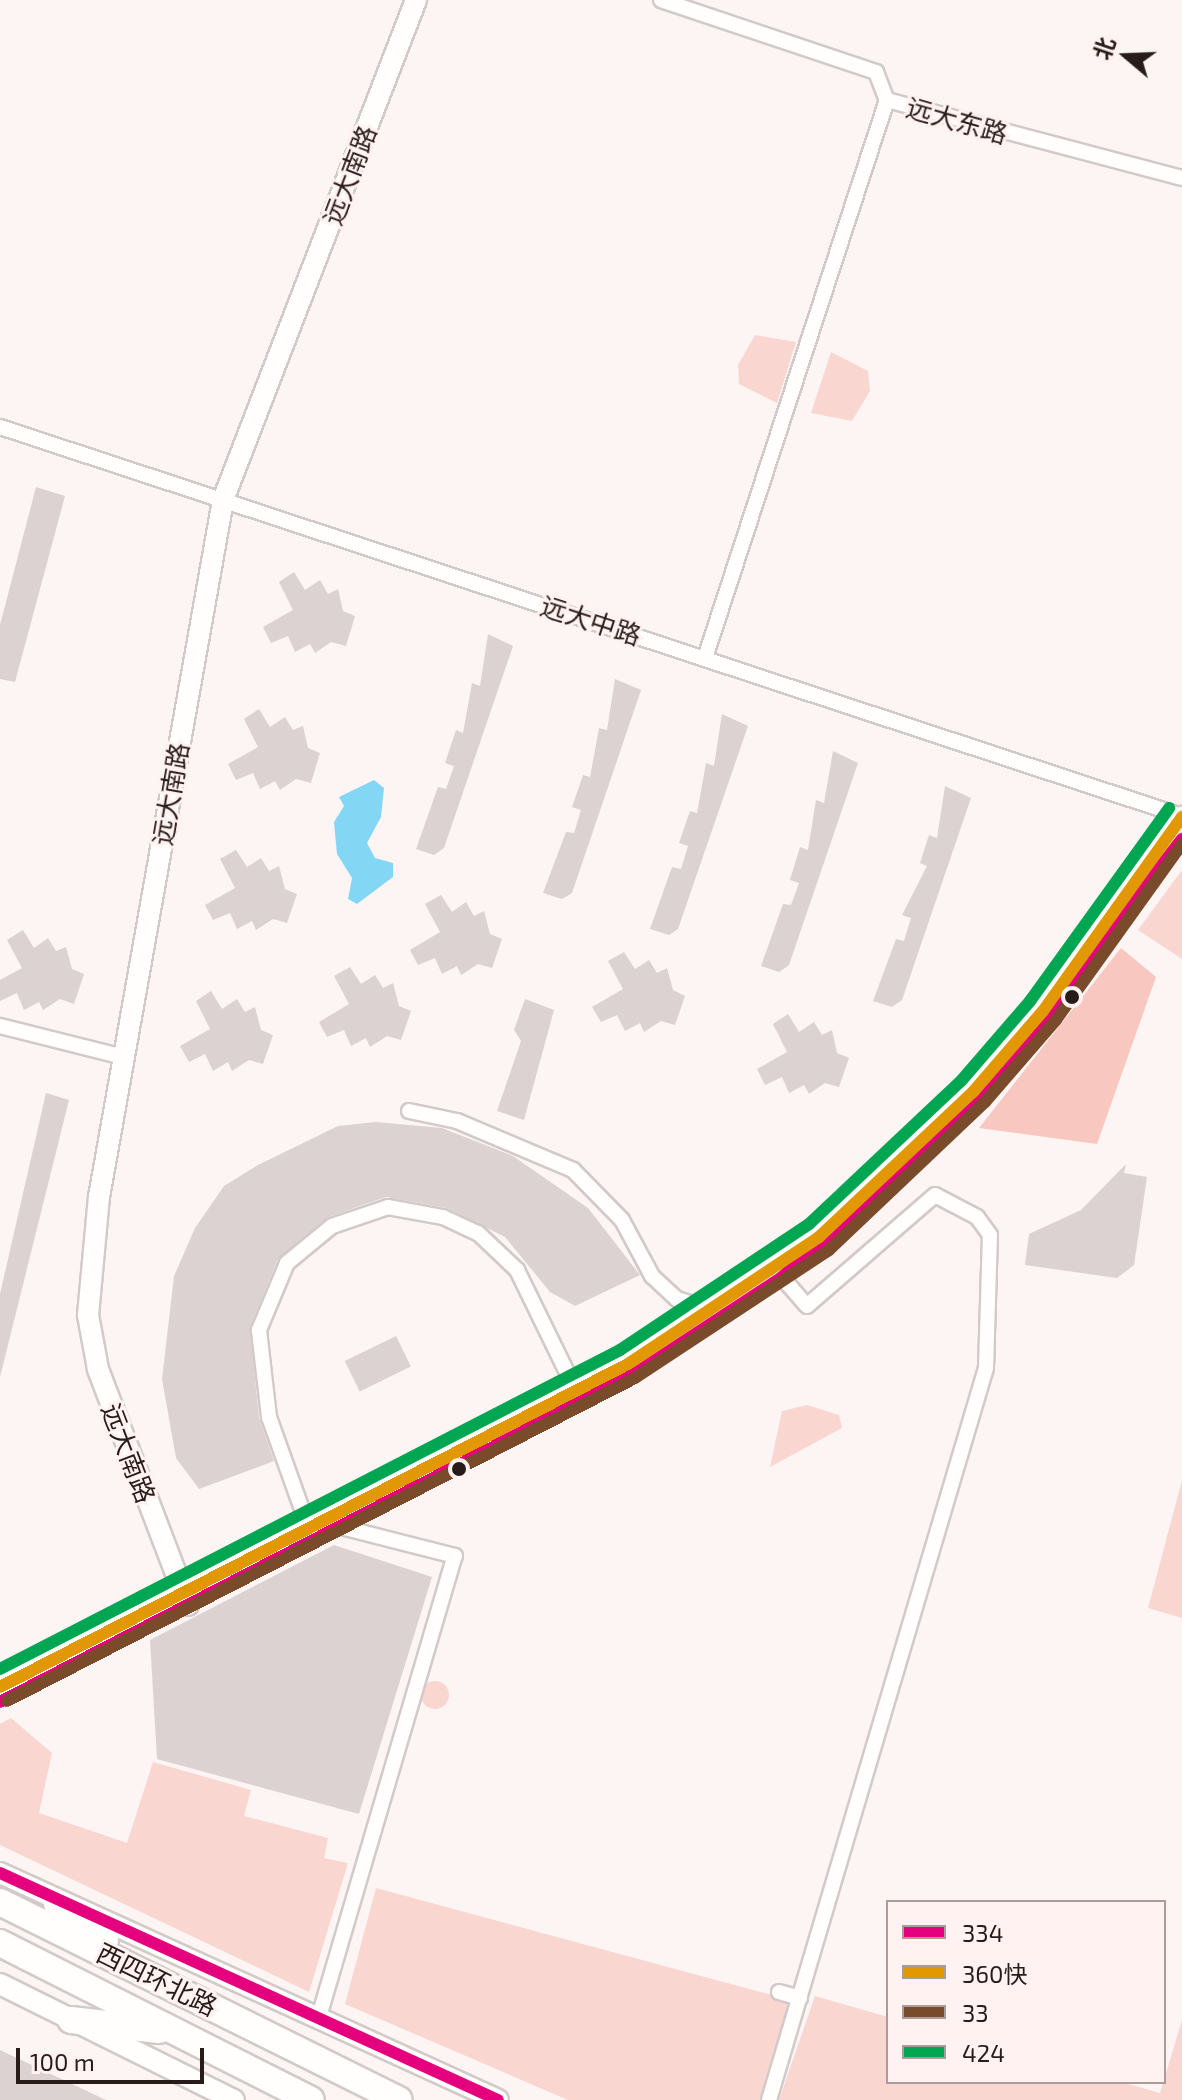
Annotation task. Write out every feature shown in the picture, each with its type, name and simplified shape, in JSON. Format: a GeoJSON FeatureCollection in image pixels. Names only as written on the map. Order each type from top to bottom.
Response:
{"type":"FeatureCollection","features":[{"type":"Feature","properties":{"kind":"highway","name":"西四环北路"},"geometry":{"type":"LineString","coordinates":[[0,1902],[399,2100]]}},
{"type":"Feature","properties":{"kind":"highway"},"geometry":{"type":"LineString","coordinates":[[57,1904],[156,1978]]}},
{"type":"Feature","properties":{"kind":"highway","name":"西四环北路"},"geometry":{"type":"LineString","coordinates":[[0,1943],[311,2100]]}},
{"type":"Feature","properties":{"kind":"highway"},"geometry":{"type":"LineString","coordinates":[[71,2020],[179,2032]]}},
{"type":"Feature","properties":{"kind":"street","name":"远大南路"},"geometry":{"type":"LineString","coordinates":[[186,1600],[116,1423],[88,1315],[92,1244],[223,500],[416,0]]}},
{"type":"Feature","properties":{"kind":"street","name":"远大东路"},"geometry":{"type":"LineString","coordinates":[[661,0],[876,72],[887,100],[1182,178]]}},
{"type":"Feature","properties":{"kind":"street"},"geometry":{"type":"LineString","coordinates":[[705,658],[887,100]]}},
{"type":"Feature","properties":{"kind":"street","name":"远大中路"},"geometry":{"type":"LineString","coordinates":[[0,427],[1182,816]]}},
{"type":"Feature","properties":{"kind":"street"},"geometry":{"type":"LineString","coordinates":[[0,1702],[576,1391],[716,1311],[819,1237],[973,1092],[1043,1011],[1182,816]]}},
{"type":"Feature","properties":{"kind":"street"},"geometry":{"type":"LineString","coordinates":[[0,1687],[186,1600],[323,1526],[634,1374],[782,1277],[981,1099],[1182,839]]}},
{"type":"Feature","properties":{"kind":"street"},"geometry":{"type":"LineString","coordinates":[[0,1026],[123,1057]]}},
{"type":"Feature","properties":{"kind":"street"},"geometry":{"type":"LineString","coordinates":[[409,1111],[457,1121],[573,1170],[622,1220],[652,1276],[677,1299],[716,1311]]}},
{"type":"Feature","properties":{"kind":"street"},"geometry":{"type":"LineString","coordinates":[[769,2100],[986,1368],[990,1235],[977,1217],[935,1195],[807,1306],[782,1277]]}},
{"type":"Feature","properties":{"kind":"street"},"geometry":{"type":"LineString","coordinates":[[323,1526],[269,1417],[259,1330],[287,1263],[332,1226],[388,1207],[443,1217],[478,1233],[517,1270],[576,1391]]}},
{"type":"Feature","properties":{"kind":"street"},"geometry":{"type":"LineString","coordinates":[[318,2020],[455,1556],[323,1526]]}},
{"type":"Feature","properties":{"kind":"street","name":"西四环北路"},"geometry":{"type":"LineString","coordinates":[[0,1873],[57,1904],[498,2100]]}},
{"type":"Feature","properties":{"kind":"street"},"geometry":{"type":"LineString","coordinates":[[0,1984],[234,2100]]}},
{"type":"Feature","properties":{"kind":"street"},"geometry":{"type":"LineString","coordinates":[[779,1992],[800,1998]]}},
{"type":"Feature","properties":{"kind":"shaded area"},"geometry":{"type":"Polygon","coordinates":[[[755,335],[796,342],[777,403],[739,384],[738,365],[755,335]]]}},
{"type":"Feature","properties":{"kind":"shaded area"},"geometry":{"type":"Polygon","coordinates":[[[831,352],[868,371],[870,391],[852,421],[811,413],[831,352]]]}},
{"type":"Feature","properties":{"kind":"shaded area"},"geometry":{"type":"Polygon","coordinates":[[[1182,870],[1182,959],[1138,930],[1182,870]]]}},
{"type":"Feature","properties":{"kind":"shaded area"},"geometry":{"type":"Polygon","coordinates":[[[1121,948],[1156,977],[1097,1144],[979,1128],[1121,948]]]}},
{"type":"Feature","properties":{"kind":"shaded area"},"geometry":{"type":"Polygon","coordinates":[[[807,1405],[839,1415],[842,1428],[770,1467],[782,1411],[807,1405]]]}},
{"type":"Feature","properties":{"kind":"shaded area"},"geometry":{"type":"Polygon","coordinates":[[[1182,1480],[1182,1618],[1148,1608],[1182,1480]]]}},
{"type":"Feature","properties":{"kind":"shaded area"},"geometry":{"type":"Polygon","coordinates":[[[435,1681],[445,1685],[449,1695],[445,1705],[435,1709],[425,1705],[421,1695],[425,1685],[435,1681]]]}},
{"type":"Feature","properties":{"kind":"shaded area"},"geometry":{"type":"Polygon","coordinates":[[[11,1718],[52,1753],[39,1813],[127,1843],[153,1762],[251,1790],[244,1816],[328,1838],[324,1858],[348,1863],[309,1992],[0,1845],[0,1724],[11,1718]]]}},
{"type":"Feature","properties":{"kind":"shaded area"},"geometry":{"type":"Polygon","coordinates":[[[376,1888],[794,2001],[761,2100],[568,2100],[345,2004],[376,1888]]]}},
{"type":"Feature","properties":{"kind":"shaded area"},"geometry":{"type":"Polygon","coordinates":[[[815,1996],[886,2016],[886,2084],[1128,2084],[1160,2093],[1163,2084],[1166,2084],[1166,2073],[1182,2020],[1182,2100],[779,2100],[815,1996]]]}},
{"type":"Feature","properties":{"kind":"water"},"geometry":{"type":"Polygon","coordinates":[[[374,780],[384,788],[381,817],[367,843],[375,858],[393,863],[393,877],[357,904],[348,899],[352,878],[337,854],[334,822],[344,806],[339,797],[374,780]]]}},
{"type":"Feature","properties":{"kind":"building"},"geometry":{"type":"Polygon","coordinates":[[[36,487],[65,496],[15,682],[0,679],[0,625],[36,487]]]}},
{"type":"Feature","properties":{"kind":"building"},"geometry":{"type":"Polygon","coordinates":[[[294,572],[305,590],[320,580],[328,594],[338,589],[343,611],[355,616],[346,646],[331,642],[315,653],[310,644],[295,652],[288,636],[271,643],[263,627],[293,610],[279,582],[294,572]]]}},
{"type":"Feature","properties":{"kind":"building"},"geometry":{"type":"Polygon","coordinates":[[[488,634],[513,646],[444,848],[434,855],[416,849],[438,787],[446,789],[454,766],[445,763],[456,730],[463,733],[472,683],[480,686],[488,634]]]}},
{"type":"Feature","properties":{"kind":"building"},"geometry":{"type":"Polygon","coordinates":[[[615,679],[641,690],[572,893],[562,899],[543,893],[566,832],[574,833],[581,810],[572,807],[583,775],[590,777],[599,728],[607,730],[615,679]]]}},
{"type":"Feature","properties":{"kind":"building"},"geometry":{"type":"Polygon","coordinates":[[[259,709],[270,727],[285,717],[293,730],[303,726],[308,748],[320,753],[311,783],[296,779],[280,790],[275,781],[260,789],[253,773],[236,780],[228,764],[258,747],[244,719],[259,709]]]}},
{"type":"Feature","properties":{"kind":"building"},"geometry":{"type":"Polygon","coordinates":[[[722,714],[748,726],[678,929],[669,935],[650,929],[672,867],[681,869],[688,846],[679,843],[690,811],[697,813],[706,763],[714,766],[722,714]]]}},
{"type":"Feature","properties":{"kind":"building"},"geometry":{"type":"Polygon","coordinates":[[[833,751],[858,763],[789,965],[779,972],[761,966],[783,904],[791,905],[799,883],[790,880],[800,847],[808,850],[816,800],[824,803],[833,751]]]}},
{"type":"Feature","properties":{"kind":"building"},"geometry":{"type":"Polygon","coordinates":[[[945,786],[971,798],[902,1000],[892,1007],[873,1001],[896,939],[904,941],[911,918],[902,915],[927,866],[920,863],[929,835],[937,838],[945,786]]]}},
{"type":"Feature","properties":{"kind":"building"},"geometry":{"type":"Polygon","coordinates":[[[236,850],[247,867],[261,858],[269,871],[279,866],[285,889],[297,894],[287,923],[273,919],[256,930],[252,921],[237,929],[230,913],[213,920],[205,905],[235,888],[220,859],[236,850]]]}},
{"type":"Feature","properties":{"kind":"building"},"geometry":{"type":"Polygon","coordinates":[[[441,895],[452,912],[466,902],[474,916],[484,911],[490,934],[502,939],[492,968],[478,964],[461,975],[457,966],[442,974],[435,958],[418,965],[410,950],[440,932],[425,904],[441,895]]]}},
{"type":"Feature","properties":{"kind":"building"},"geometry":{"type":"Polygon","coordinates":[[[23,930],[34,948],[48,938],[56,951],[66,947],[72,969],[84,974],[74,1004],[60,999],[43,1010],[39,1002],[24,1010],[17,993],[0,1001],[0,980],[22,968],[7,940],[23,930]]]}},
{"type":"Feature","properties":{"kind":"building"},"geometry":{"type":"Polygon","coordinates":[[[624,952],[635,969],[649,960],[657,973],[667,968],[673,990],[685,996],[675,1025],[661,1021],[644,1032],[640,1023],[625,1031],[617,1015],[601,1022],[592,1007],[623,989],[608,961],[624,952]]]}},
{"type":"Feature","properties":{"kind":"building"},"geometry":{"type":"Polygon","coordinates":[[[350,967],[361,984],[375,975],[383,988],[393,983],[399,1006],[411,1011],[401,1040],[387,1036],[370,1047],[366,1038],[351,1046],[344,1030],[327,1037],[319,1022],[349,1004],[334,976],[350,967]]]}},
{"type":"Feature","properties":{"kind":"building"},"geometry":{"type":"Polygon","coordinates":[[[211,991],[222,1009],[237,999],[245,1012],[255,1007],[261,1030],[273,1035],[263,1064],[249,1060],[232,1071],[228,1062],[213,1071],[205,1054],[189,1062],[180,1046],[210,1029],[196,1001],[211,991]]]}},
{"type":"Feature","properties":{"kind":"building"},"geometry":{"type":"Polygon","coordinates":[[[525,999],[554,1010],[524,1120],[497,1111],[521,1041],[514,1030],[525,999]]]}},
{"type":"Feature","properties":{"kind":"building"},"geometry":{"type":"Polygon","coordinates":[[[788,1014],[799,1032],[814,1022],[822,1035],[832,1030],[837,1053],[849,1058],[839,1087],[825,1083],[809,1094],[804,1085],[789,1093],[782,1077],[765,1085],[757,1069],[787,1052],[773,1024],[788,1014]]]}},
{"type":"Feature","properties":{"kind":"building"},"geometry":{"type":"Polygon","coordinates":[[[46,1093],[69,1100],[0,1377],[0,1294],[46,1093]]]}},
{"type":"Feature","properties":{"kind":"building"},"geometry":{"type":"Polygon","coordinates":[[[376,1122],[442,1128],[513,1156],[588,1208],[640,1275],[575,1306],[550,1292],[505,1237],[447,1208],[386,1197],[328,1217],[278,1259],[250,1327],[259,1418],[274,1461],[199,1489],[176,1458],[162,1379],[174,1276],[195,1228],[224,1186],[258,1165],[338,1126],[376,1122]]]}},
{"type":"Feature","properties":{"kind":"building"},"geometry":{"type":"Polygon","coordinates":[[[1126,1164],[1124,1173],[1147,1177],[1134,1265],[1117,1278],[1025,1265],[1029,1234],[1081,1210],[1126,1164]]]}},
{"type":"Feature","properties":{"kind":"building"},"geometry":{"type":"Polygon","coordinates":[[[396,1336],[411,1367],[360,1392],[345,1361],[396,1336]]]}},
{"type":"Feature","properties":{"kind":"building"},"geometry":{"type":"Polygon","coordinates":[[[334,1545],[432,1577],[359,1814],[157,1759],[150,1640],[334,1545]]]}},
{"type":"Feature","properties":{"kind":"building"},"geometry":{"type":"Polygon","coordinates":[[[0,2050],[106,2100],[0,2100],[0,2050]]]}},
{"type":"Feature","properties":{"kind":"transit line","name":"424"},"geometry":{"type":"LineString","coordinates":[[0,1669],[620,1350],[809,1224],[961,1081],[1030,1001],[1169,808]]}},
{"type":"Feature","properties":{"kind":"transit line","name":"360快"},"geometry":{"type":"LineString","coordinates":[[0,1687],[628,1364],[819,1237],[973,1092],[1043,1011],[1182,817]]}},
{"type":"Feature","properties":{"kind":"transit line","name":"334"},"geometry":{"type":"LineString","coordinates":[[0,1702],[634,1374],[782,1277],[981,1099],[1182,839]]}},
{"type":"Feature","properties":{"kind":"transit line","name":"33"},"geometry":{"type":"LineString","coordinates":[[7,1701],[635,1378],[829,1250],[985,1102],[1056,1020],[1182,844]]}},
{"type":"Feature","properties":{"kind":"transit line","name":"334"},"geometry":{"type":"LineString","coordinates":[[0,1873],[498,2100]]}}]}
